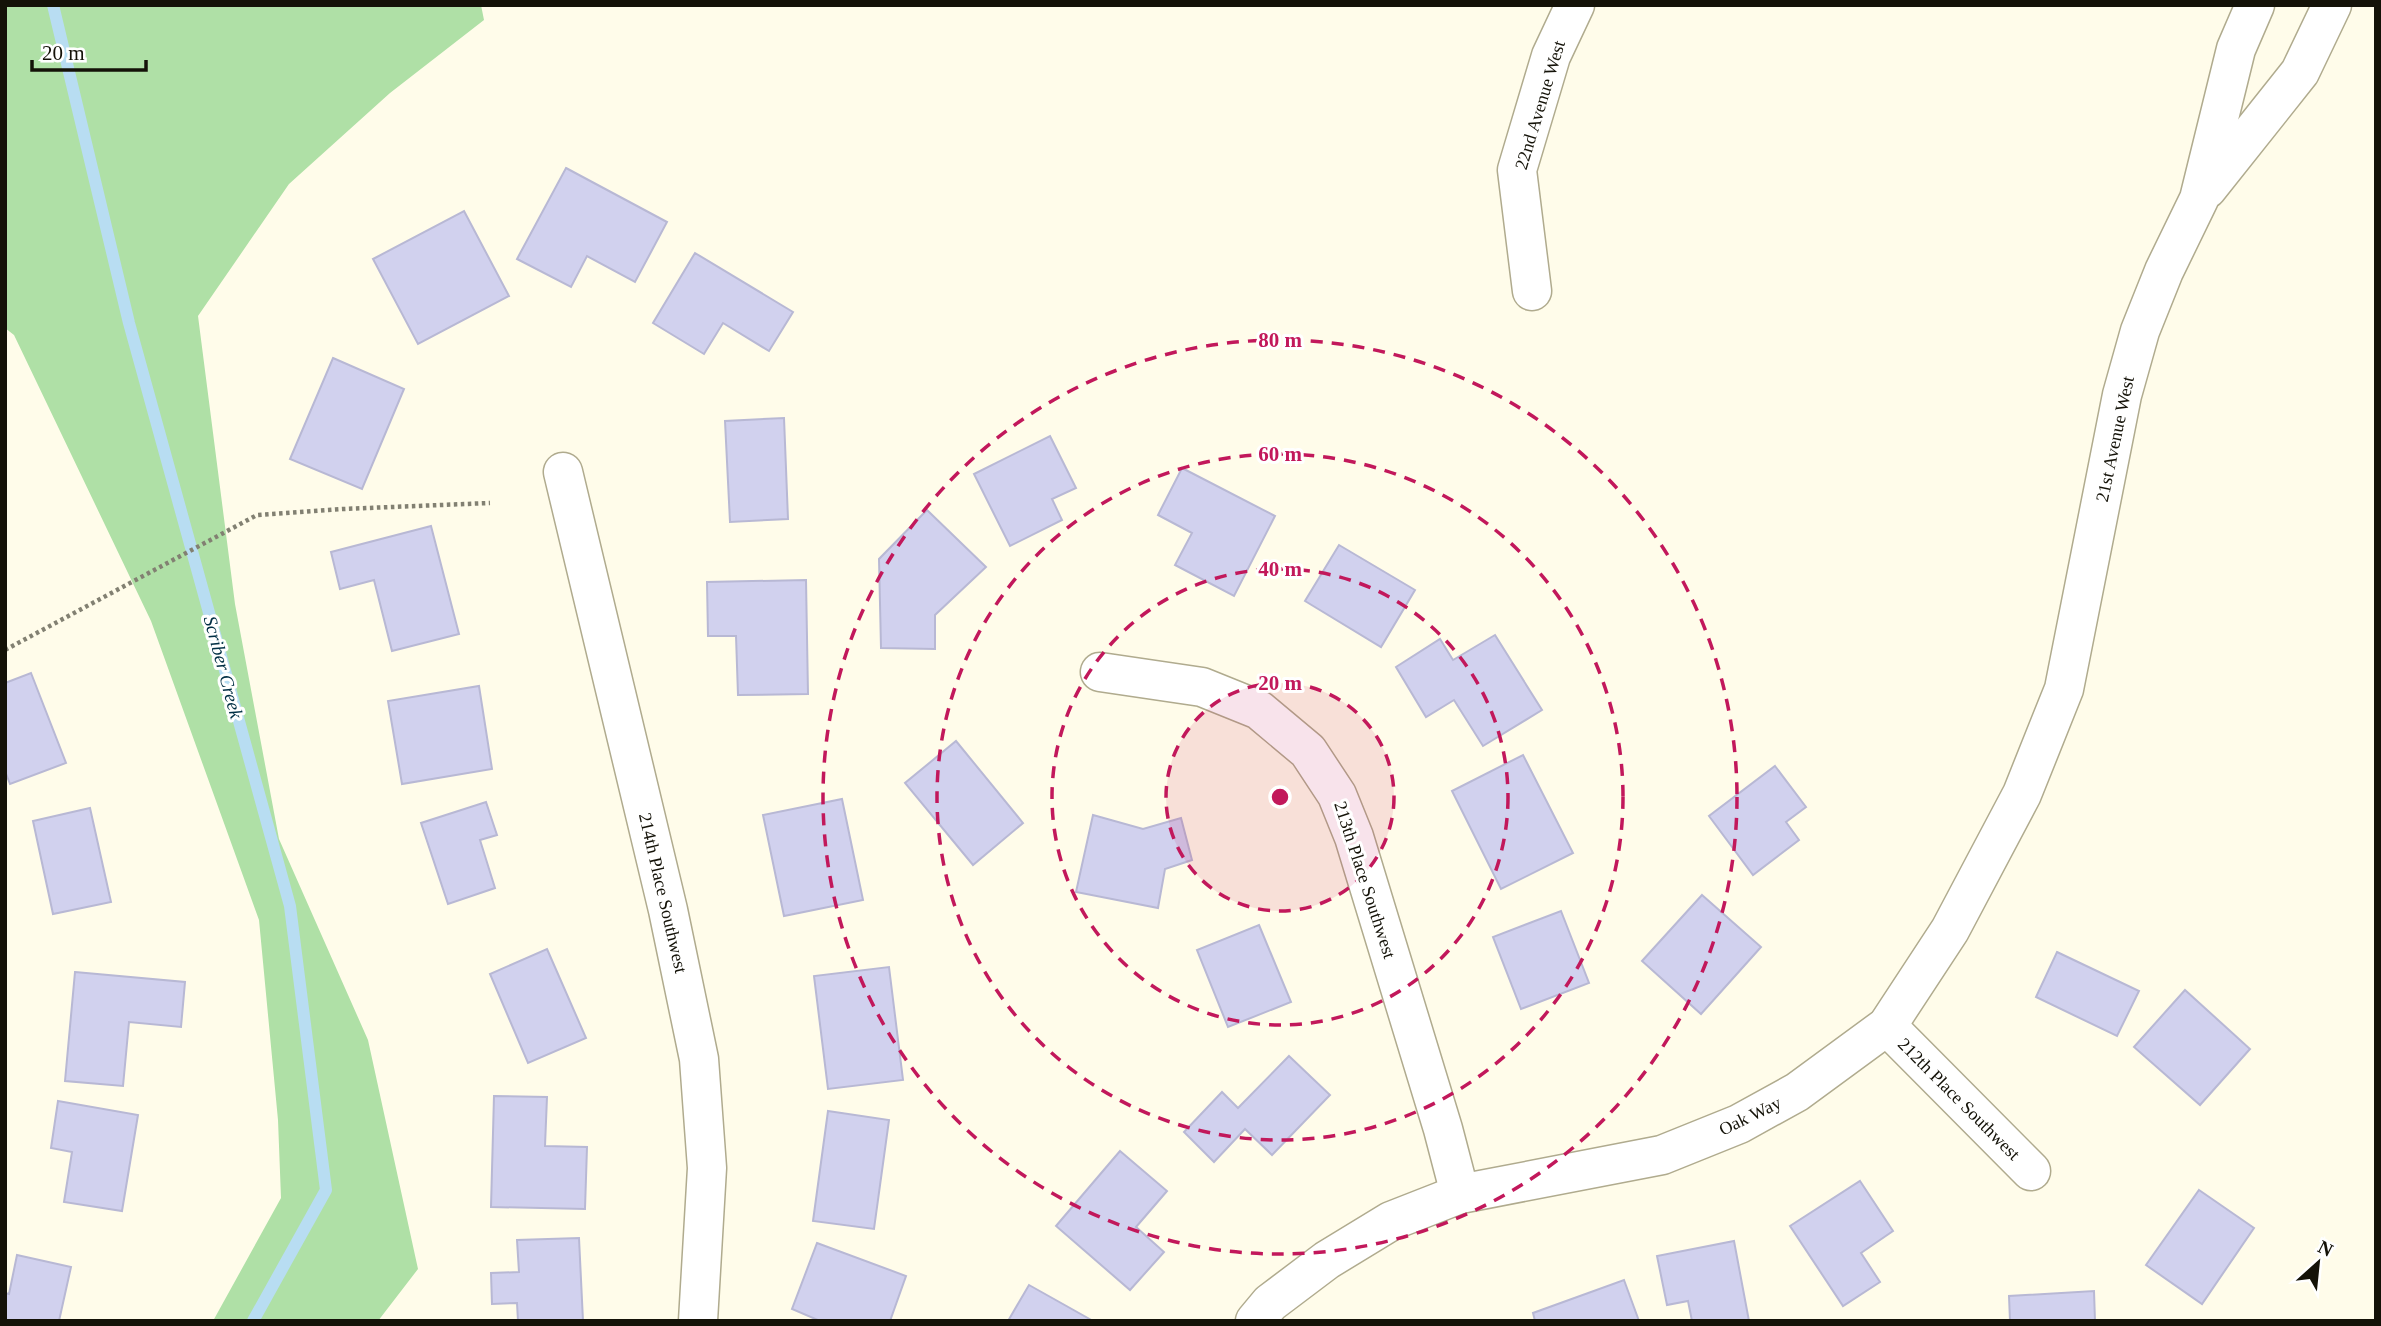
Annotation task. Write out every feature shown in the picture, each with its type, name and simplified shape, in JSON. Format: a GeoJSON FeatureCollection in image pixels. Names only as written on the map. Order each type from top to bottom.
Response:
{"type":"FeatureCollection","features":[{"type":"Feature","properties":{"kind":"street","name":"22nd Avenue West"},"geometry":{"type":"LineString","coordinates":[[1532,291],[1517,170],[1551,56],[1575,5]]}},
{"type":"Feature","properties":{"kind":"street","name":"21st Avenue West"},"geometry":{"type":"LineString","coordinates":[[2064,689],[2122,395],[2140,331],[2164,271],[2199,199],[2236,49],[2255,5]]}},
{"type":"Feature","properties":{"kind":"street","name":"21st Avenue West"},"geometry":{"type":"LineString","coordinates":[[2199,199],[2300,72],[2332,5]]}},
{"type":"Feature","properties":{"kind":"street","name":"214th Place Southwest"},"geometry":{"type":"LineString","coordinates":[[563,472],[668,911],[699,1059],[706,1168],[698,1321]]}},
{"type":"Feature","properties":{"kind":"street","name":"213th Place Southwest"},"geometry":{"type":"LineString","coordinates":[[1100,672],[1202,687],[1259,710],[1308,751],[1337,795],[1354,837],[1443,1129],[1460,1194]]}},
{"type":"Feature","properties":{"kind":"street","name":"Oak Way"},"geometry":{"type":"LineString","coordinates":[[1255,1321],[1270,1303],[1326,1260],[1391,1221],[1460,1194],[1662,1155],[1739,1124],[1797,1092],[1888,1026],[1950,930],[2022,794],[2064,689]]}},
{"type":"Feature","properties":{"kind":"street","name":"212th Place Southwest"},"geometry":{"type":"LineString","coordinates":[[1888,1026],[2031,1171]]}},
{"type":"Feature","properties":{"kind":"path"},"geometry":{"type":"LineString","coordinates":[[5,650],[257,514],[490,503]]}},
{"type":"Feature","properties":{"kind":"green space"},"geometry":{"type":"Polygon","coordinates":[[[5,5],[481,5],[484,20],[390,93],[289,184],[198,316],[235,604],[279,839],[368,1040],[418,1269],[378,1321],[213,1321],[281,1198],[278,1120],[259,920],[151,621],[14,335],[5,328],[5,5]]]}},
{"type":"Feature","properties":{"kind":"building"},"geometry":{"type":"Polygon","coordinates":[[[566,168],[667,222],[635,282],[587,256],[571,287],[517,259],[566,168]]]}},
{"type":"Feature","properties":{"kind":"building"},"geometry":{"type":"Polygon","coordinates":[[[464,211],[509,296],[418,344],[373,259],[464,211]]]}},
{"type":"Feature","properties":{"kind":"building"},"geometry":{"type":"Polygon","coordinates":[[[695,253],[793,312],[769,351],[723,323],[704,354],[653,323],[695,253]]]}},
{"type":"Feature","properties":{"kind":"building"},"geometry":{"type":"Polygon","coordinates":[[[333,358],[404,389],[362,489],[290,459],[333,358]]]}},
{"type":"Feature","properties":{"kind":"building"},"geometry":{"type":"Polygon","coordinates":[[[784,418],[788,519],[730,522],[725,421],[784,418]]]}},
{"type":"Feature","properties":{"kind":"building"},"geometry":{"type":"Polygon","coordinates":[[[1050,436],[1076,488],[1052,499],[1062,520],[1010,546],[974,474],[1050,436]]]}},
{"type":"Feature","properties":{"kind":"building"},"geometry":{"type":"Polygon","coordinates":[[[1182,468],[1275,516],[1234,596],[1175,565],[1192,533],[1158,515],[1182,468]]]}},
{"type":"Feature","properties":{"kind":"building"},"geometry":{"type":"Polygon","coordinates":[[[927,510],[986,567],[935,615],[935,649],[881,648],[879,559],[927,510]]]}},
{"type":"Feature","properties":{"kind":"building"},"geometry":{"type":"Polygon","coordinates":[[[431,526],[459,634],[392,651],[374,580],[340,589],[331,552],[431,526]]]}},
{"type":"Feature","properties":{"kind":"building"},"geometry":{"type":"Polygon","coordinates":[[[1339,545],[1415,590],[1381,647],[1305,601],[1339,545]]]}},
{"type":"Feature","properties":{"kind":"building"},"geometry":{"type":"Polygon","coordinates":[[[806,580],[808,694],[738,695],[736,636],[708,636],[707,582],[806,580]]]}},
{"type":"Feature","properties":{"kind":"building"},"geometry":{"type":"Polygon","coordinates":[[[1495,635],[1542,710],[1483,746],[1454,700],[1426,717],[1396,667],[1440,639],[1453,660],[1495,635]]]}},
{"type":"Feature","properties":{"kind":"building"},"geometry":{"type":"Polygon","coordinates":[[[31,673],[66,763],[10,784],[5,771],[5,683],[31,673]]]}},
{"type":"Feature","properties":{"kind":"building"},"geometry":{"type":"Polygon","coordinates":[[[479,686],[492,769],[402,784],[388,701],[479,686]]]}},
{"type":"Feature","properties":{"kind":"building"},"geometry":{"type":"Polygon","coordinates":[[[956,741],[1023,823],[973,865],[905,783],[956,741]]]}},
{"type":"Feature","properties":{"kind":"building"},"geometry":{"type":"Polygon","coordinates":[[[1523,755],[1573,853],[1501,889],[1452,791],[1523,755]]]}},
{"type":"Feature","properties":{"kind":"building"},"geometry":{"type":"Polygon","coordinates":[[[1775,766],[1806,807],[1786,822],[1799,840],[1753,875],[1709,816],[1775,766]]]}},
{"type":"Feature","properties":{"kind":"building"},"geometry":{"type":"Polygon","coordinates":[[[842,799],[863,900],[784,916],[763,815],[842,799]]]}},
{"type":"Feature","properties":{"kind":"building"},"geometry":{"type":"Polygon","coordinates":[[[486,802],[497,835],[480,840],[495,888],[448,904],[421,823],[486,802]]]}},
{"type":"Feature","properties":{"kind":"building"},"geometry":{"type":"Polygon","coordinates":[[[90,808],[111,902],[53,914],[33,821],[90,808]]]}},
{"type":"Feature","properties":{"kind":"building"},"geometry":{"type":"Polygon","coordinates":[[[1093,815],[1143,829],[1181,818],[1192,860],[1165,869],[1158,908],[1076,892],[1093,815]]]}},
{"type":"Feature","properties":{"kind":"building"},"geometry":{"type":"Polygon","coordinates":[[[1702,895],[1761,947],[1701,1014],[1642,961],[1702,895]]]}},
{"type":"Feature","properties":{"kind":"building"},"geometry":{"type":"Polygon","coordinates":[[[1561,911],[1589,983],[1521,1009],[1493,937],[1561,911]]]}},
{"type":"Feature","properties":{"kind":"building"},"geometry":{"type":"Polygon","coordinates":[[[1259,925],[1291,1002],[1228,1027],[1197,950],[1259,925]]]}},
{"type":"Feature","properties":{"kind":"building"},"geometry":{"type":"Polygon","coordinates":[[[547,949],[586,1038],[528,1063],[490,974],[547,949]]]}},
{"type":"Feature","properties":{"kind":"building"},"geometry":{"type":"Polygon","coordinates":[[[2057,952],[2139,991],[2117,1036],[2036,997],[2057,952]]]}},
{"type":"Feature","properties":{"kind":"building"},"geometry":{"type":"Polygon","coordinates":[[[889,967],[903,1080],[828,1089],[814,976],[889,967]]]}},
{"type":"Feature","properties":{"kind":"building"},"geometry":{"type":"Polygon","coordinates":[[[75,972],[185,982],[181,1027],[129,1022],[123,1086],[65,1081],[75,972]]]}},
{"type":"Feature","properties":{"kind":"building"},"geometry":{"type":"Polygon","coordinates":[[[2185,990],[2250,1049],[2200,1105],[2134,1047],[2185,990]]]}},
{"type":"Feature","properties":{"kind":"building"},"geometry":{"type":"Polygon","coordinates":[[[1289,1056],[1330,1095],[1272,1155],[1245,1129],[1214,1162],[1184,1132],[1222,1092],[1238,1108],[1289,1056]]]}},
{"type":"Feature","properties":{"kind":"building"},"geometry":{"type":"Polygon","coordinates":[[[494,1096],[547,1097],[545,1146],[587,1147],[585,1209],[491,1207],[494,1096]]]}},
{"type":"Feature","properties":{"kind":"building"},"geometry":{"type":"Polygon","coordinates":[[[58,1101],[138,1115],[122,1211],[64,1202],[72,1152],[51,1148],[58,1101]]]}},
{"type":"Feature","properties":{"kind":"building"},"geometry":{"type":"Polygon","coordinates":[[[828,1111],[889,1120],[874,1229],[813,1221],[828,1111]]]}},
{"type":"Feature","properties":{"kind":"building"},"geometry":{"type":"Polygon","coordinates":[[[1120,1151],[1167,1191],[1136,1227],[1164,1252],[1130,1290],[1056,1226],[1120,1151]]]}},
{"type":"Feature","properties":{"kind":"building"},"geometry":{"type":"Polygon","coordinates":[[[1860,1181],[1893,1231],[1861,1253],[1880,1282],[1843,1306],[1790,1226],[1860,1181]]]}},
{"type":"Feature","properties":{"kind":"building"},"geometry":{"type":"Polygon","coordinates":[[[2199,1190],[2254,1228],[2202,1304],[2146,1265],[2199,1190]]]}},
{"type":"Feature","properties":{"kind":"building"},"geometry":{"type":"Polygon","coordinates":[[[579,1238],[583,1321],[518,1321],[517,1303],[492,1304],[491,1273],[519,1272],[517,1240],[579,1238]]]}},
{"type":"Feature","properties":{"kind":"building"},"geometry":{"type":"Polygon","coordinates":[[[1734,1241],[1749,1321],[1692,1321],[1688,1301],[1667,1305],[1657,1256],[1734,1241]]]}},
{"type":"Feature","properties":{"kind":"building"},"geometry":{"type":"Polygon","coordinates":[[[817,1243],[906,1276],[890,1321],[820,1321],[792,1309],[817,1243]]]}},
{"type":"Feature","properties":{"kind":"building"},"geometry":{"type":"Polygon","coordinates":[[[17,1255],[71,1267],[59,1321],[5,1321],[5,1293],[9,1294],[17,1255]]]}},
{"type":"Feature","properties":{"kind":"building"},"geometry":{"type":"Polygon","coordinates":[[[1624,1280],[1639,1321],[1535,1321],[1533,1313],[1624,1280]]]}},
{"type":"Feature","properties":{"kind":"building"},"geometry":{"type":"Polygon","coordinates":[[[1029,1285],[1093,1321],[1008,1321],[1029,1285]]]}},
{"type":"Feature","properties":{"kind":"building"},"geometry":{"type":"Polygon","coordinates":[[[2094,1291],[2095,1321],[2010,1321],[2009,1296],[2094,1291]]]}},
{"type":"Feature","properties":{"kind":"waterway","name":"Scriber Creek"},"geometry":{"type":"LineString","coordinates":[[53,5],[129,323],[290,906],[326,1190],[253,1321]]}}]}
